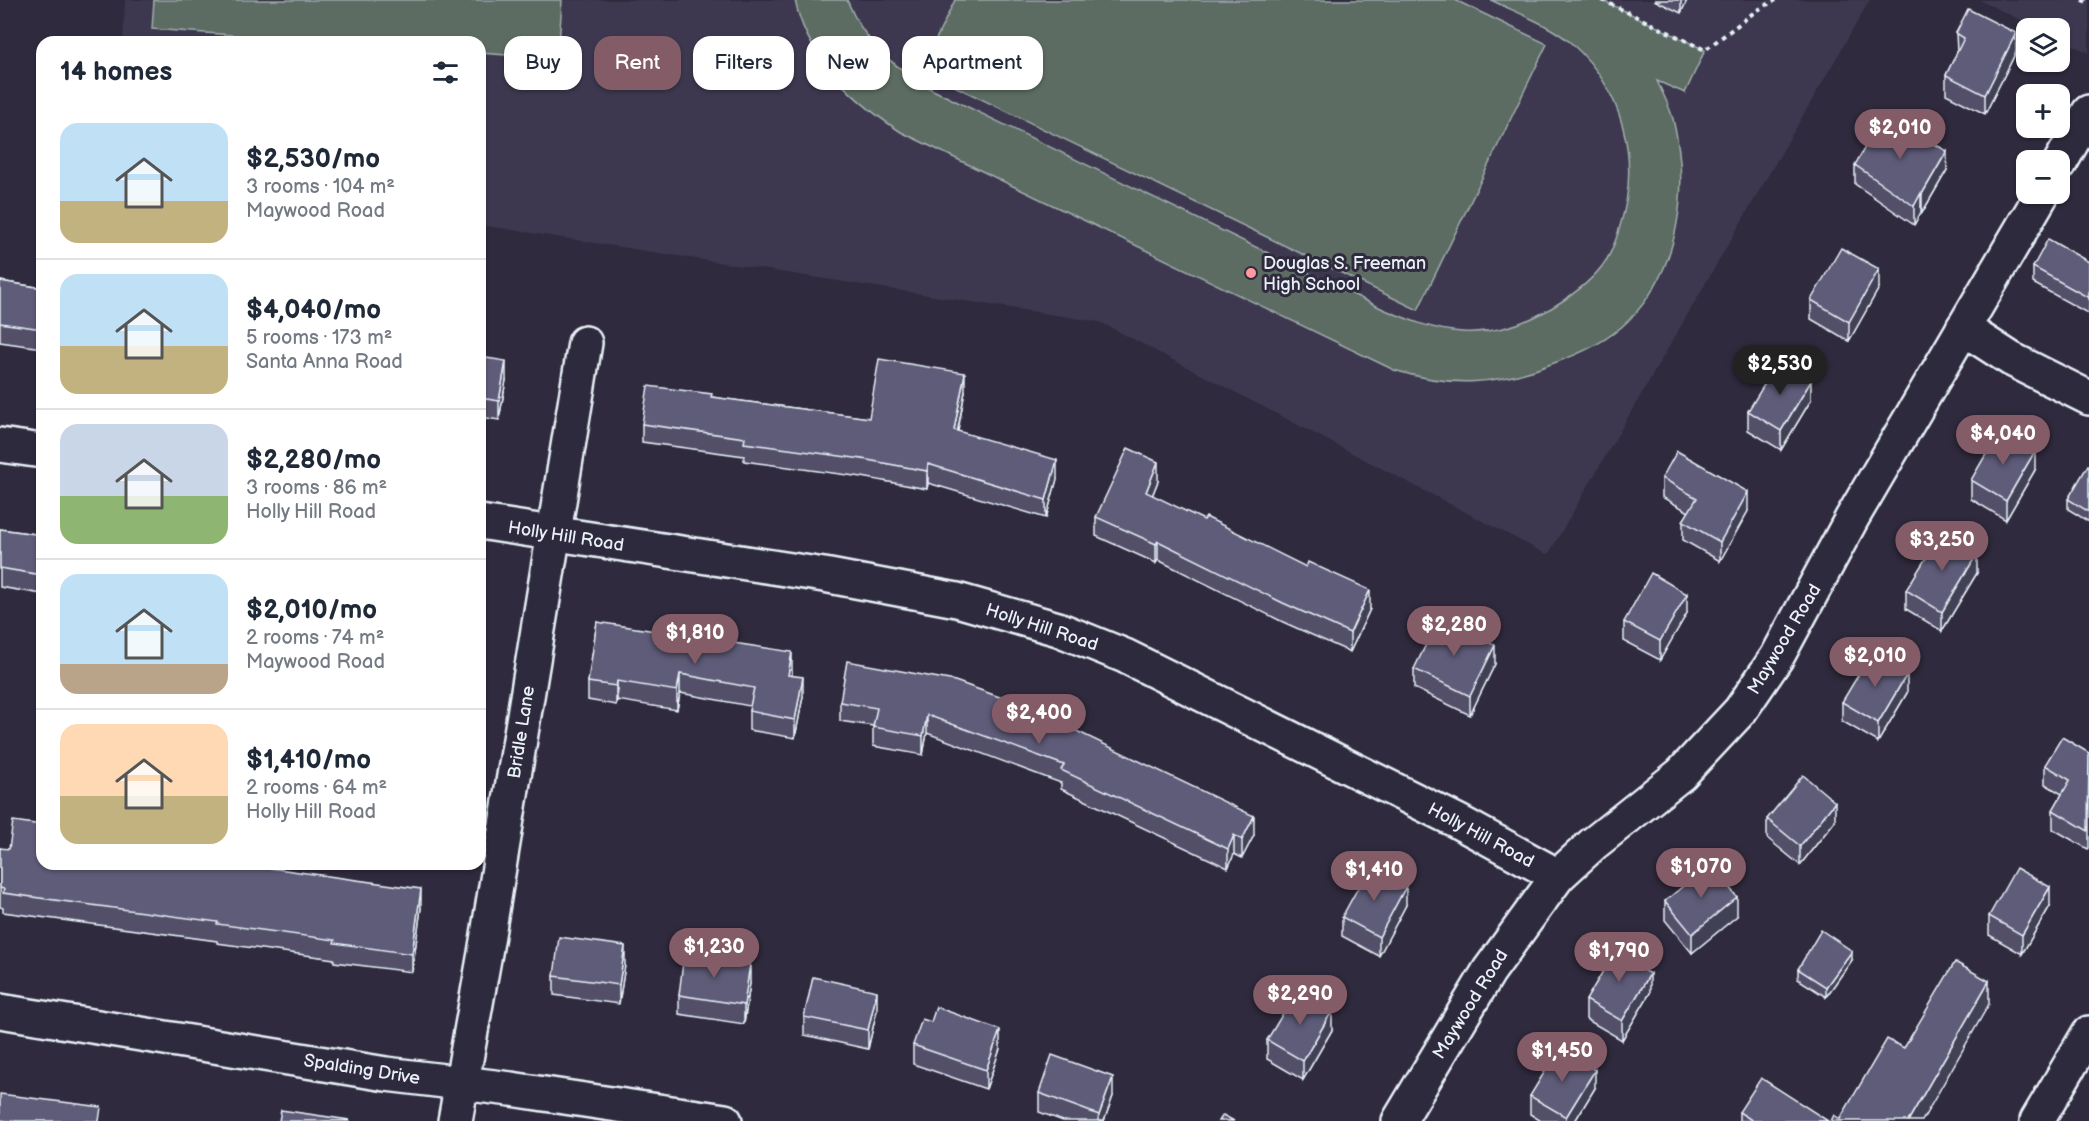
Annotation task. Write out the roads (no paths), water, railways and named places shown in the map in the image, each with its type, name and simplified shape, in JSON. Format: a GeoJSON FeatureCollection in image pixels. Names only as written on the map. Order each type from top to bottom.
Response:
{"type":"FeatureCollection","features":[{"type":"Feature","properties":{"kind":"street"},"geometry":{"type":"LineString","coordinates":[[2067,150],[2089,112]]}},
{"type":"Feature","properties":{"kind":"street","name":"Maywood Road"},"geometry":{"type":"LineString","coordinates":[[1398,1121],[1489,971],[1558,876],[1593,844],[1681,774],[1740,711],[1777,657],[1852,518],[2036,204]]}},
{"type":"Feature","properties":{"kind":"street"},"geometry":{"type":"LineString","coordinates":[[1963,328],[2012,359],[2089,398]]}},
{"type":"Feature","properties":{"kind":"street","name":"Bridle Lane"},"geometry":{"type":"LineString","coordinates":[[455,1121],[585,343]]}},
{"type":"Feature","properties":{"kind":"street"},"geometry":{"type":"LineString","coordinates":[[0,445],[36,450]]}},
{"type":"Feature","properties":{"kind":"street","name":"Holly Hill Road"},"geometry":{"type":"LineString","coordinates":[[486,523],[824,575],[957,600],[1059,629],[1125,656],[1457,821],[1558,876]]}},
{"type":"Feature","properties":{"kind":"street","name":"Spalding Drive"},"geometry":{"type":"LineString","coordinates":[[0,1011],[386,1074],[511,1089],[724,1121]]}},
{"type":"Feature","properties":{"kind":"street"},"geometry":{"type":"LineString","coordinates":[[2037,1121],[2089,1033]]}},
{"type":"Feature","properties":{"kind":"place","name":"Douglas S. Freeman High School"},"geometry":{"type":"Point","coordinates":[1251,273]}}]}
